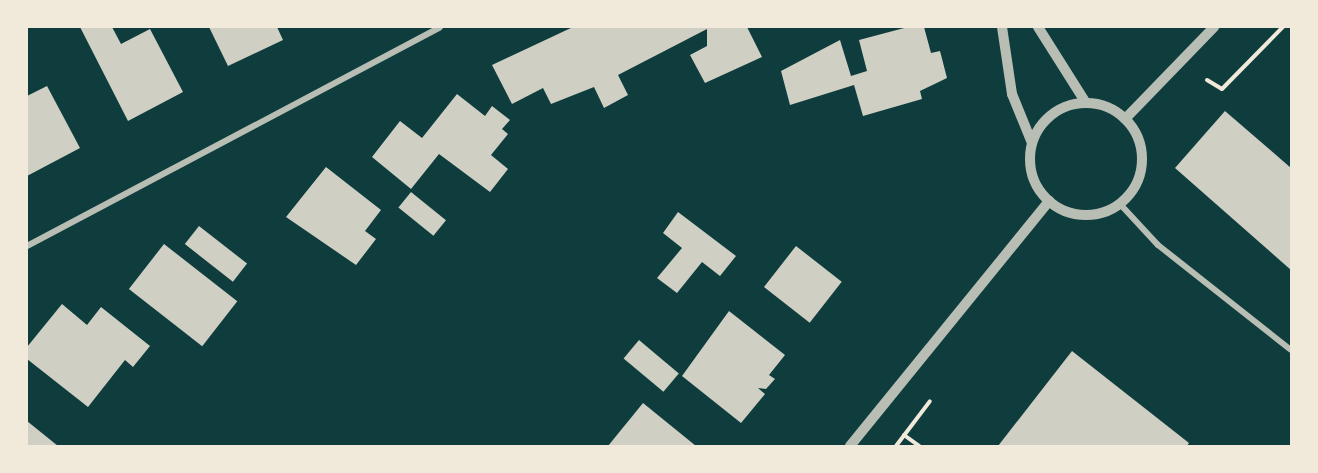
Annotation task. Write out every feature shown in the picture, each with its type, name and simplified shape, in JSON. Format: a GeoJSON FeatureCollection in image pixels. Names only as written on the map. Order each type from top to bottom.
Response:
{"type":"FeatureCollection","features":[{"type":"Feature","properties":{"kind":"street"},"geometry":{"type":"LineString","coordinates":[[27,246],[440,27]]}},
{"type":"Feature","properties":{"kind":"street"},"geometry":{"type":"LineString","coordinates":[[1002,27],[1012,94],[1032,143],[1033,179],[1049,201],[1079,215],[1120,204],[1134,189],[1141,170],[1141,148],[1125,119],[1086,103],[1038,27]]}},
{"type":"Feature","properties":{"kind":"street"},"geometry":{"type":"LineString","coordinates":[[1125,119],[1214,27]]}},
{"type":"Feature","properties":{"kind":"street"},"geometry":{"type":"LineString","coordinates":[[1032,143],[1053,114],[1086,103]]}},
{"type":"Feature","properties":{"kind":"street"},"geometry":{"type":"LineString","coordinates":[[850,446],[1049,201]]}},
{"type":"Feature","properties":{"kind":"street"},"geometry":{"type":"LineString","coordinates":[[1120,204],[1158,245],[1291,350]]}},
{"type":"Feature","properties":{"kind":"path"},"geometry":{"type":"LineString","coordinates":[[1180,63],[1222,89],[1282,27]]}},
{"type":"Feature","properties":{"kind":"path"},"geometry":{"type":"LineString","coordinates":[[904,435],[919,446]]}},
{"type":"Feature","properties":{"kind":"building"},"geometry":{"type":"Polygon","coordinates":[[[80,27],[112,27],[121,44],[150,29],[183,92],[128,121],[80,27]]]}},
{"type":"Feature","properties":{"kind":"building"},"geometry":{"type":"Polygon","coordinates":[[[209,27],[277,27],[283,40],[228,66],[209,27]]]}},
{"type":"Feature","properties":{"kind":"building"},"geometry":{"type":"Polygon","coordinates":[[[573,27],[747,27],[762,57],[705,83],[690,55],[707,46],[707,29],[618,75],[628,95],[604,108],[594,87],[551,104],[543,88],[512,104],[492,65],[573,27]]]}},
{"type":"Feature","properties":{"kind":"building"},"geometry":{"type":"Polygon","coordinates":[[[908,27],[924,27],[931,53],[940,51],[947,78],[920,91],[922,99],[863,116],[854,85],[790,105],[781,71],[840,40],[851,76],[867,71],[859,40],[908,27]]]}},
{"type":"Feature","properties":{"kind":"building"},"geometry":{"type":"Polygon","coordinates":[[[47,86],[80,148],[27,176],[27,96],[47,86]]]}},
{"type":"Feature","properties":{"kind":"building"},"geometry":{"type":"Polygon","coordinates":[[[457,94],[485,116],[492,106],[510,120],[502,129],[508,134],[491,155],[508,169],[490,192],[439,154],[411,189],[372,157],[400,121],[422,138],[457,94]]]}},
{"type":"Feature","properties":{"kind":"building"},"geometry":{"type":"Polygon","coordinates":[[[1225,111],[1291,168],[1291,270],[1175,168],[1225,111]]]}},
{"type":"Feature","properties":{"kind":"building"},"geometry":{"type":"Polygon","coordinates":[[[326,167],[381,210],[365,231],[376,239],[356,265],[286,217],[326,167]]]}},
{"type":"Feature","properties":{"kind":"building"},"geometry":{"type":"Polygon","coordinates":[[[411,192],[446,220],[433,236],[398,208],[411,192]]]}},
{"type":"Feature","properties":{"kind":"building"},"geometry":{"type":"Polygon","coordinates":[[[678,212],[736,256],[720,276],[702,262],[677,293],[657,278],[682,248],[663,233],[678,212]]]}},
{"type":"Feature","properties":{"kind":"building"},"geometry":{"type":"Polygon","coordinates":[[[199,226],[247,264],[233,282],[185,244],[199,226]]]}},
{"type":"Feature","properties":{"kind":"building"},"geometry":{"type":"Polygon","coordinates":[[[164,244],[237,301],[202,346],[129,289],[164,244]]]}},
{"type":"Feature","properties":{"kind":"building"},"geometry":{"type":"Polygon","coordinates":[[[796,246],[842,282],[810,323],[764,287],[796,246]]]}},
{"type":"Feature","properties":{"kind":"building"},"geometry":{"type":"Polygon","coordinates":[[[62,304],[87,325],[101,307],[150,346],[133,367],[125,360],[88,407],[27,359],[27,347],[62,304]]]}},
{"type":"Feature","properties":{"kind":"building"},"geometry":{"type":"Polygon","coordinates":[[[729,311],[785,355],[769,375],[775,379],[766,389],[758,388],[765,394],[741,423],[682,376],[729,311]]]}},
{"type":"Feature","properties":{"kind":"building"},"geometry":{"type":"Polygon","coordinates":[[[639,340],[679,373],[663,392],[624,358],[639,340]]]}},
{"type":"Feature","properties":{"kind":"building"},"geometry":{"type":"Polygon","coordinates":[[[1072,351],[1189,443],[1187,446],[998,446],[1072,351]]]}},
{"type":"Feature","properties":{"kind":"building"},"geometry":{"type":"Polygon","coordinates":[[[643,403],[696,446],[608,446],[643,403]]]}},
{"type":"Feature","properties":{"kind":"building"},"geometry":{"type":"Polygon","coordinates":[[[27,421],[58,446],[27,446],[27,421]]]}}]}
